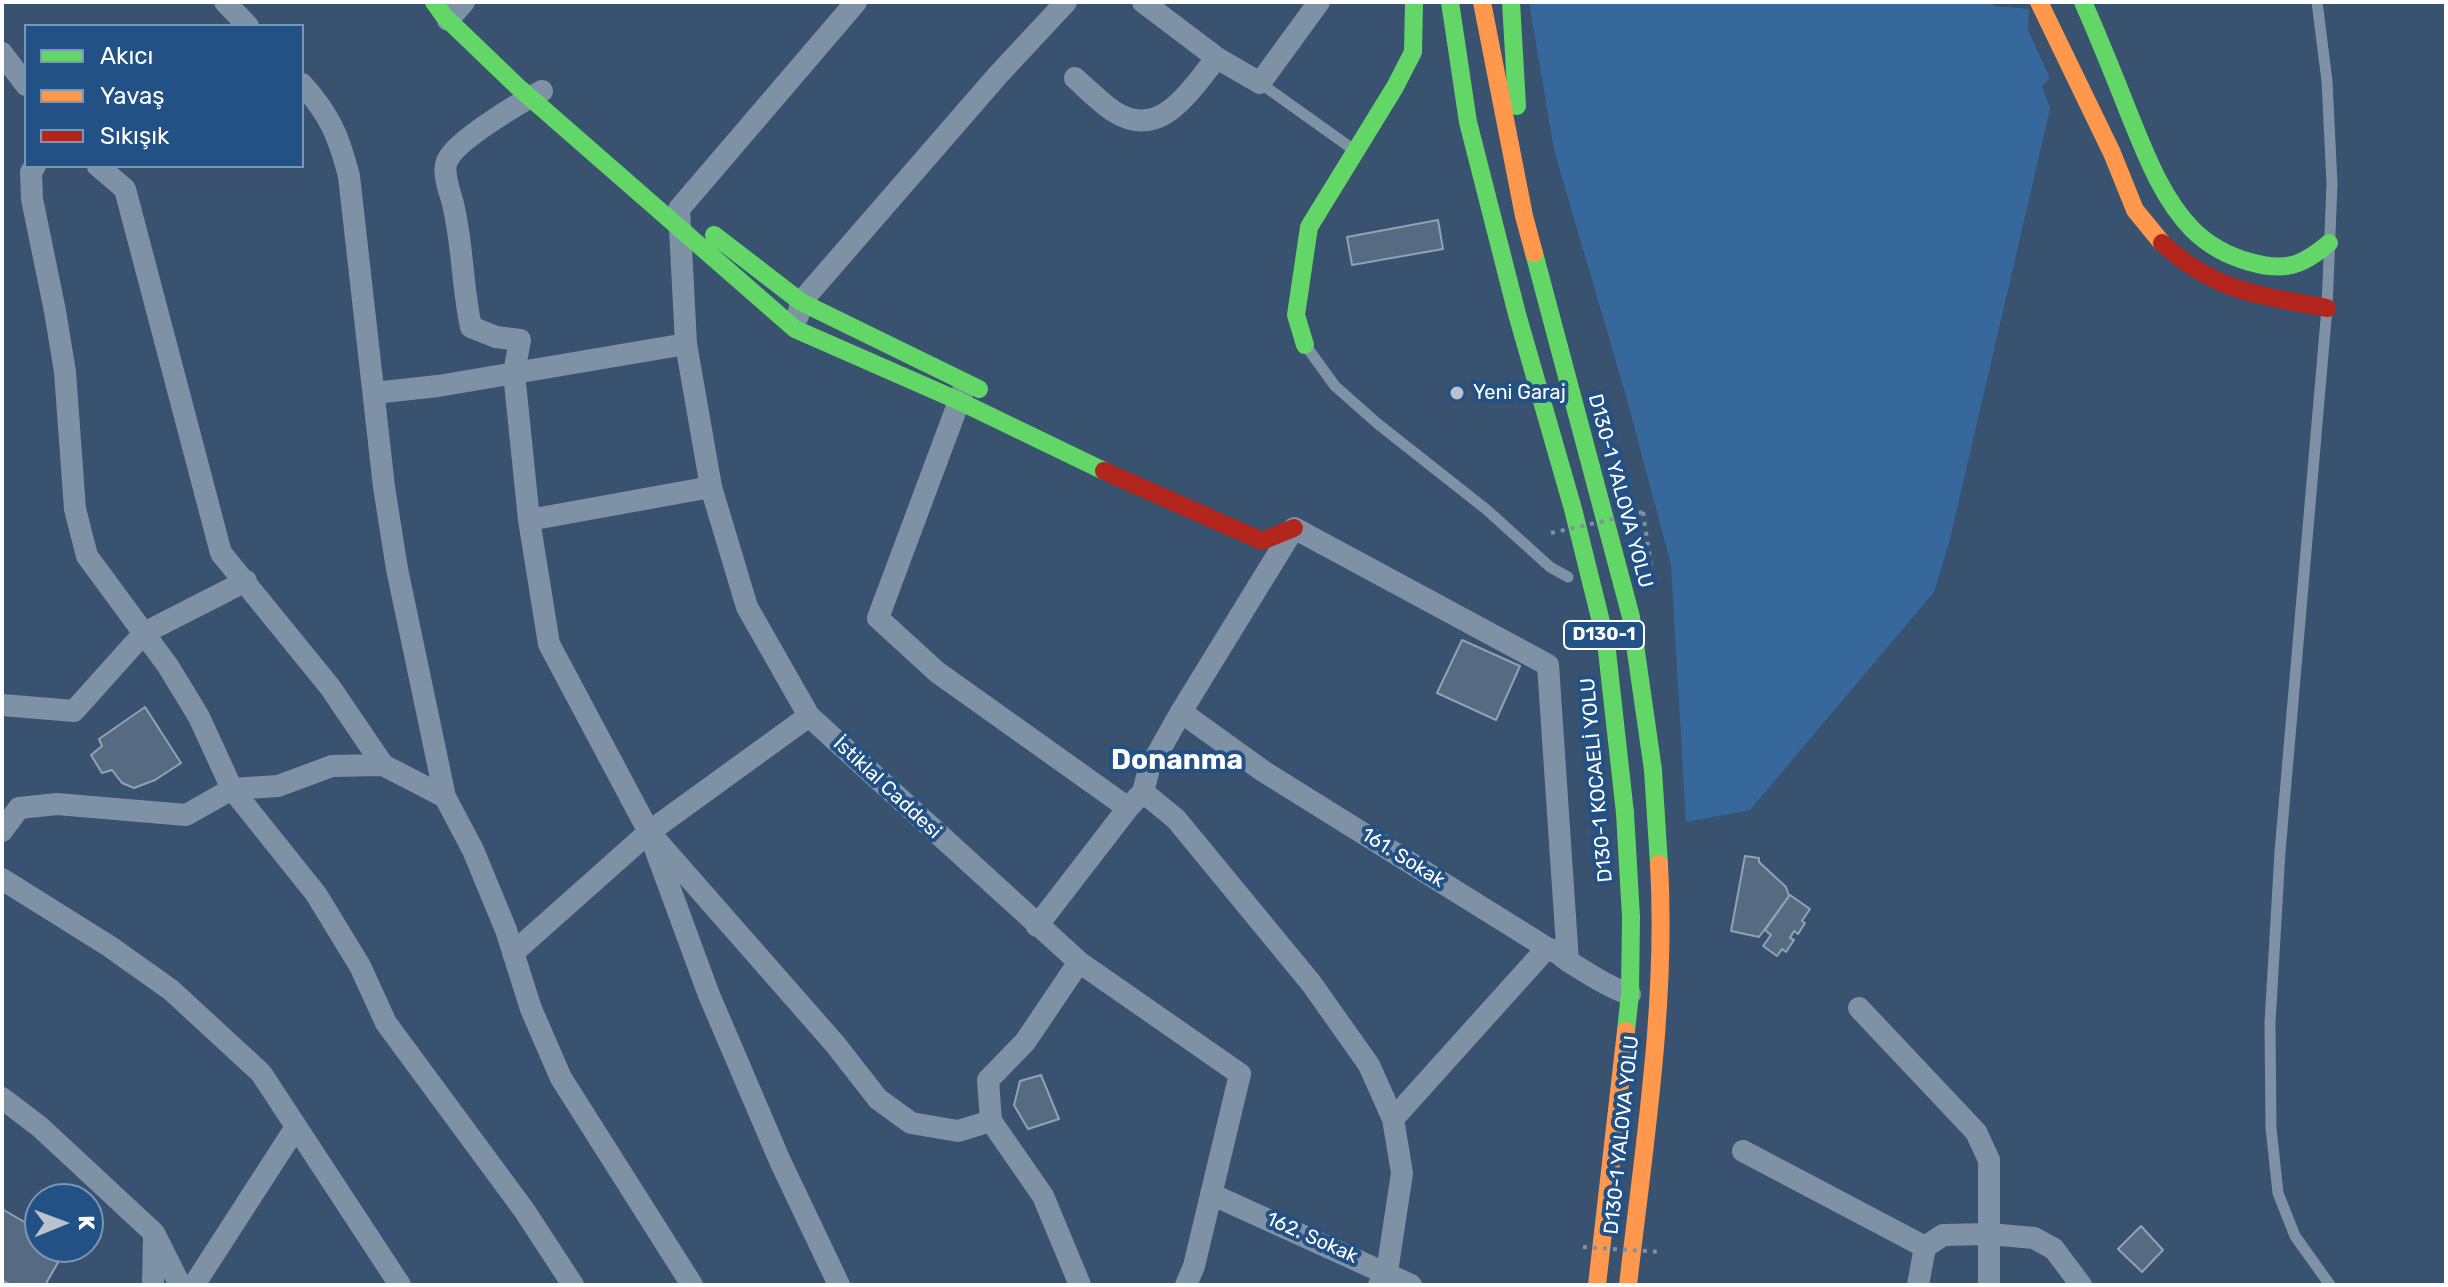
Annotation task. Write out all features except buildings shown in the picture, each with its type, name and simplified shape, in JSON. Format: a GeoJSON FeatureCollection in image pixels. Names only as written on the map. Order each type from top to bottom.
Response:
{"type":"FeatureCollection","features":[{"type":"Feature","properties":{"kind":"main road"},"geometry":{"type":"LineString","coordinates":[[1305,345],[1296,315],[1309,227],[1395,87],[1413,52],[1414,2]]}},
{"type":"Feature","properties":{"kind":"main road","name":"D130-1 KOCAELİ YOLU"},"geometry":{"type":"LineString","coordinates":[[1450,2],[1468,122],[1606,642],[1626,828],[1631,917],[1630,994],[1597,1285]]}},
{"type":"Feature","properties":{"kind":"main road","name":"D130-1 YALOVA YOLU"},"geometry":{"type":"LineString","coordinates":[[1482,2],[1524,216],[1631,617],[1653,770],[1662,919],[1651,1080],[1628,1285]]}},
{"type":"Feature","properties":{"kind":"main road"},"geometry":{"type":"LineString","coordinates":[[1511,2],[1524,216]]}},
{"type":"Feature","properties":{"kind":"main road"},"geometry":{"type":"LineString","coordinates":[[2039,2],[2112,153],[2135,210],[2159,240],[2186,265],[2227,285],[2247,293],[2327,308]]}},
{"type":"Feature","properties":{"kind":"main road"},"geometry":{"type":"LineString","coordinates":[[2083,2],[2157,182],[2179,214],[2205,242],[2241,261],[2279,267],[2303,265],[2329,243]]}},
{"type":"Feature","properties":{"kind":"main road"},"geometry":{"type":"LineString","coordinates":[[452,7],[537,94],[617,158],[795,329],[963,392]]}},
{"type":"Feature","properties":{"kind":"main road"},"geometry":{"type":"LineString","coordinates":[[680,218],[801,302],[963,392],[1144,479],[1272,534],[1294,528]]}},
{"type":"Feature","properties":{"kind":"street"},"geometry":{"type":"LineString","coordinates":[[225,2],[246,24]]}},
{"type":"Feature","properties":{"kind":"street"},"geometry":{"type":"LineString","coordinates":[[680,218],[856,2]]}},
{"type":"Feature","properties":{"kind":"street"},"geometry":{"type":"LineString","coordinates":[[795,329],[801,302],[998,75],[1066,2]]}},
{"type":"Feature","properties":{"kind":"street"},"geometry":{"type":"LineString","coordinates":[[1143,2],[1217,58],[1260,83],[1319,2]]}},
{"type":"Feature","properties":{"kind":"street"},"geometry":{"type":"LineString","coordinates":[[2,53],[24,82]]}},
{"type":"Feature","properties":{"kind":"street"},"geometry":{"type":"LineString","coordinates":[[1075,78],[1115,112],[1143,122],[1169,114],[1217,58]]}},
{"type":"Feature","properties":{"kind":"street"},"geometry":{"type":"LineString","coordinates":[[304,86],[338,135],[349,176],[384,487],[397,569],[445,797],[473,850],[531,1009],[561,1078],[692,1285]]}},
{"type":"Feature","properties":{"kind":"street"},"geometry":{"type":"LineString","coordinates":[[537,94],[508,110],[460,147],[447,161],[446,178],[461,236],[466,306],[471,327],[496,337],[520,340],[514,373],[529,520],[549,644],[649,832],[709,995],[780,1161],[839,1285]]}},
{"type":"Feature","properties":{"kind":"street"},"geometry":{"type":"LineString","coordinates":[[34,168],[31,172],[32,199],[65,372],[75,509],[87,556],[144,633],[199,717],[232,789],[316,894],[360,966],[386,1023],[524,1210],[573,1285]]}},
{"type":"Feature","properties":{"kind":"street"},"geometry":{"type":"LineString","coordinates":[[100,168],[125,189],[221,553],[330,687],[383,765]]}},
{"type":"Feature","properties":{"kind":"street","name":"İstiklal Caddesi"},"geometry":{"type":"LineString","coordinates":[[680,218],[686,344],[711,487],[747,607],[809,716],[1079,962],[1240,1074],[1211,1194]]}},
{"type":"Feature","properties":{"kind":"street"},"geometry":{"type":"LineString","coordinates":[[374,393],[686,344]]}},
{"type":"Feature","properties":{"kind":"street"},"geometry":{"type":"LineString","coordinates":[[963,392],[878,618],[937,672],[1136,800],[1176,819],[1311,983],[1369,1065],[1393,1119],[1402,1173],[1395,1234],[1383,1278]]}},
{"type":"Feature","properties":{"kind":"street"},"geometry":{"type":"LineString","coordinates":[[529,520],[711,487]]}},
{"type":"Feature","properties":{"kind":"street"},"geometry":{"type":"LineString","coordinates":[[1037,926],[1136,800],[1149,769],[1181,712],[1294,528],[1548,665],[1568,961]]}},
{"type":"Feature","properties":{"kind":"street"},"geometry":{"type":"LineString","coordinates":[[2,705],[74,711],[144,633],[246,581]]}},
{"type":"Feature","properties":{"kind":"street","name":"161. Sokak"},"geometry":{"type":"LineString","coordinates":[[1181,712],[1263,771],[1547,948],[1557,951],[1616,991],[1630,994]]}},
{"type":"Feature","properties":{"kind":"street"},"geometry":{"type":"LineString","coordinates":[[513,953],[649,832],[809,716]]}},
{"type":"Feature","properties":{"kind":"street"},"geometry":{"type":"LineString","coordinates":[[2,831],[19,808],[57,804],[186,815],[232,789],[278,786],[332,766],[383,765],[445,797]]}},
{"type":"Feature","properties":{"kind":"street"},"geometry":{"type":"LineString","coordinates":[[649,832],[835,1044],[878,1099],[911,1123],[958,1131],[991,1121]]}},
{"type":"Feature","properties":{"kind":"street"},"geometry":{"type":"LineString","coordinates":[[2,879],[109,946],[171,990],[261,1073],[400,1285]]}},
{"type":"Feature","properties":{"kind":"street"},"geometry":{"type":"LineString","coordinates":[[1393,1119],[1547,948]]}},
{"type":"Feature","properties":{"kind":"street"},"geometry":{"type":"LineString","coordinates":[[1079,962],[1025,1042],[988,1080],[991,1121],[1043,1196],[1080,1285]]}},
{"type":"Feature","properties":{"kind":"street"},"geometry":{"type":"LineString","coordinates":[[1859,1008],[1976,1132],[1989,1160],[1989,1285]]}},
{"type":"Feature","properties":{"kind":"street"},"geometry":{"type":"LineString","coordinates":[[2,1098],[40,1127],[154,1233],[180,1285]]}},
{"type":"Feature","properties":{"kind":"street"},"geometry":{"type":"LineString","coordinates":[[194,1285],[296,1127]]}},
{"type":"Feature","properties":{"kind":"street"},"geometry":{"type":"LineString","coordinates":[[1743,1151],[1925,1247]]}},
{"type":"Feature","properties":{"kind":"street"},"geometry":{"type":"LineString","coordinates":[[1186,1285],[1194,1266],[1211,1194]]}},
{"type":"Feature","properties":{"kind":"street","name":"162. Sokak"},"geometry":{"type":"LineString","coordinates":[[1211,1194],[1383,1278],[1411,1285]]}},
{"type":"Feature","properties":{"kind":"street"},"geometry":{"type":"LineString","coordinates":[[154,1233],[158,1285]]}},
{"type":"Feature","properties":{"kind":"street"},"geometry":{"type":"LineString","coordinates":[[1918,1285],[1925,1247],[1943,1235],[1989,1234],[2034,1238],[2044,1243],[2054,1249],[2081,1285]]}},
{"type":"Feature","properties":{"kind":"lane"},"geometry":{"type":"LineString","coordinates":[[2317,2],[2328,96],[2332,184],[2327,308],[2280,852],[2270,1023],[2271,1128],[2278,1193],[2295,1236],[2330,1285]]}},
{"type":"Feature","properties":{"kind":"lane"},"geometry":{"type":"LineString","coordinates":[[1260,83],[1355,152]]}},
{"type":"Feature","properties":{"kind":"lane"},"geometry":{"type":"LineString","coordinates":[[1305,345],[1335,386],[1378,424],[1487,510],[1550,567],[1568,577]]}},
{"type":"Feature","properties":{"kind":"path"},"geometry":{"type":"LineString","coordinates":[[1551,533],[1643,512],[1650,556]]}},
{"type":"Feature","properties":{"kind":"path"},"geometry":{"type":"LineString","coordinates":[[1583,1247],[1661,1252]]}},
{"type":"Feature","properties":{"kind":"shaded area"},"geometry":{"type":"Polygon","coordinates":[[[1529,2],[1992,2],[1994,6],[2029,9],[2028,30],[2050,78],[2042,86],[2050,109],[1949,543],[1934,592],[1750,810],[1686,822],[1671,565],[1626,396],[1554,150],[1529,2]]]}},
{"type":"Feature","properties":{"kind":"traffic: fast"},"geometry":{"type":"LineString","coordinates":[[434,2],[444,16],[518,87],[795,329],[959,401],[1104,471]]}},
{"type":"Feature","properties":{"kind":"traffic: fast"},"geometry":{"type":"LineString","coordinates":[[1305,345],[1296,315],[1309,227],[1395,87],[1413,52],[1414,2]]}},
{"type":"Feature","properties":{"kind":"traffic: fast"},"geometry":{"type":"LineString","coordinates":[[1450,2],[1468,122],[1606,642],[1625,813],[1631,917],[1626,1031]]}},
{"type":"Feature","properties":{"kind":"traffic: fast"},"geometry":{"type":"LineString","coordinates":[[1511,2],[1517,106]]}},
{"type":"Feature","properties":{"kind":"traffic: fast"},"geometry":{"type":"LineString","coordinates":[[2083,2],[2156,176],[2172,204],[2192,229],[2226,253],[2262,265],[2292,265],[2329,243]]}},
{"type":"Feature","properties":{"kind":"traffic: fast"},"geometry":{"type":"LineString","coordinates":[[714,235],[801,302],[979,389]]}},
{"type":"Feature","properties":{"kind":"traffic: fast"},"geometry":{"type":"LineString","coordinates":[[1534,253],[1631,617],[1653,770],[1659,864]]}},
{"type":"Feature","properties":{"kind":"traffic: slow"},"geometry":{"type":"LineString","coordinates":[[1482,2],[1534,253]]}},
{"type":"Feature","properties":{"kind":"traffic: slow"},"geometry":{"type":"LineString","coordinates":[[2039,2],[2112,153],[2135,210],[2162,243]]}},
{"type":"Feature","properties":{"kind":"traffic: slow"},"geometry":{"type":"LineString","coordinates":[[1628,1285],[1657,1022],[1661,917],[1659,864]]}},
{"type":"Feature","properties":{"kind":"traffic: slow"},"geometry":{"type":"LineString","coordinates":[[1597,1285],[1626,1031]]}},
{"type":"Feature","properties":{"kind":"traffic: jam"},"geometry":{"type":"LineString","coordinates":[[2162,243],[2220,282],[2259,295],[2327,308]]}},
{"type":"Feature","properties":{"kind":"traffic: jam"},"geometry":{"type":"LineString","coordinates":[[1104,471],[1262,541],[1294,528]]}},
{"type":"Feature","properties":{"kind":"place","name":"Yeni Garaj"},"geometry":{"type":"Point","coordinates":[1457,393]}},
{"type":"Feature","properties":{"kind":"district","name":"Donanma"},"geometry":{"type":"Point","coordinates":[1177,761]}}]}
